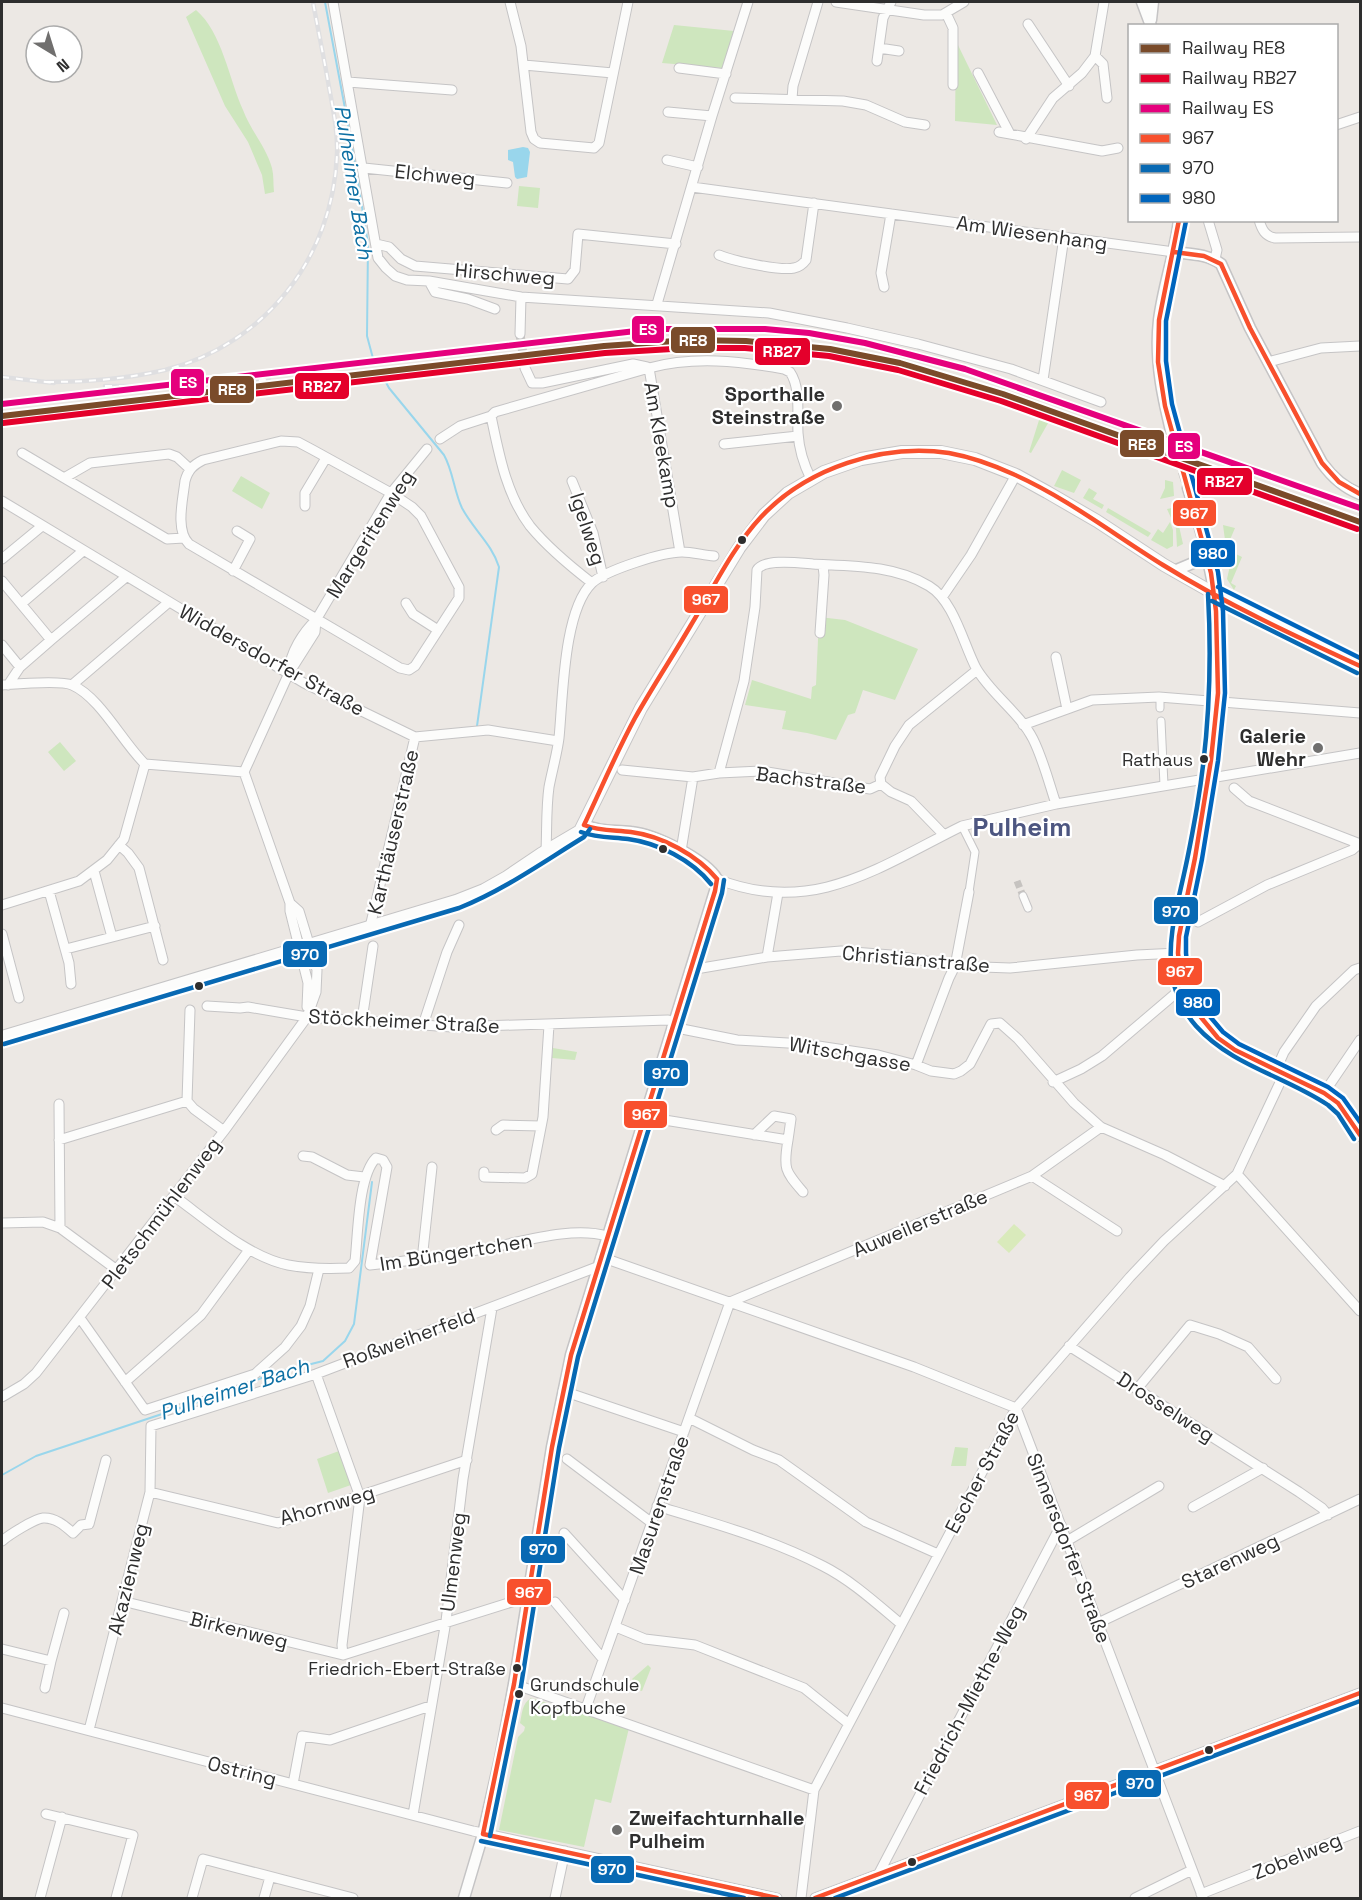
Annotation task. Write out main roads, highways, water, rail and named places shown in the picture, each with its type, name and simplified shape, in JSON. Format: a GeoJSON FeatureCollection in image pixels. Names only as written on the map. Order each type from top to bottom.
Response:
{"type":"FeatureCollection","features":[{"type":"Feature","properties":{"kind":"main road"},"geometry":{"type":"LineString","coordinates":[[2,1037],[456,901],[484,890],[580,831],[641,708],[726,566],[764,515],[788,494],[811,479],[861,459],[902,452],[941,452],[975,459],[1016,475],[1097,521],[1174,571],[1215,594],[1217,702],[1208,779],[1178,953],[1182,988],[1190,1004],[1218,1038],[1235,1050],[1324,1093],[1338,1103],[1359,1130]]}},
{"type":"Feature","properties":{"kind":"water"},"geometry":{"type":"Polygon","coordinates":[[[528,148],[530,152],[527,177],[517,179],[513,162],[508,160],[508,150],[528,148]]]}},
{"type":"Feature","properties":{"kind":"waterway","name":"Pulheimer Bach"},"geometry":{"type":"LineString","coordinates":[[325,2],[368,244],[367,336],[374,362]]}},
{"type":"Feature","properties":{"kind":"waterway","name":"Pulheimer Bach"},"geometry":{"type":"LineString","coordinates":[[382,375],[389,388],[444,455],[462,508],[492,551],[499,567],[477,726]]}},
{"type":"Feature","properties":{"kind":"waterway","name":"Pulheimer Bach"},"geometry":{"type":"LineString","coordinates":[[2,1475],[36,1456],[201,1401],[272,1374],[323,1361],[345,1341],[354,1324],[372,1182]]}},
{"type":"Feature","properties":{"kind":"tunnel"},"geometry":{"type":"LineString","coordinates":[[520,334],[525,368]]}},
{"type":"Feature","properties":{"kind":"tunnel"},"geometry":{"type":"LineString","coordinates":[[1174,443],[1188,488]]}},
{"type":"Feature","properties":{"kind":"tunnel"},"geometry":{"type":"LineString","coordinates":[[1017,881],[1023,896]]}},
{"type":"Feature","properties":{"kind":"railway"},"geometry":{"type":"LineString","coordinates":[[47,382],[91,381],[136,376],[165,370],[201,357],[234,340],[263,317],[287,291],[307,261],[323,228],[333,192],[337,154],[334,112],[313,2]]}},
{"type":"Feature","properties":{"kind":"railway"},"geometry":{"type":"LineString","coordinates":[[2,377],[54,383]]}},
{"type":"Feature","properties":{"kind":"railway"},"geometry":{"type":"LineString","coordinates":[[105,386],[269,380]]}},
{"type":"Feature","properties":{"kind":"rail line","name":"ES"},"geometry":{"type":"LineString","coordinates":[[2,404],[653,329],[765,329],[809,333],[865,343],[965,369],[1360,508]]}},
{"type":"Feature","properties":{"kind":"rail line","name":"RE8"},"geometry":{"type":"LineString","coordinates":[[2,416],[604,346],[689,340],[746,341],[830,349],[900,363],[1003,394],[1360,522]]}},
{"type":"Feature","properties":{"kind":"rail line","name":"RB27"},"geometry":{"type":"LineString","coordinates":[[3,423],[605,353],[689,348],[745,348],[829,356],[898,370],[1001,401],[1357,529]]}},
{"type":"Feature","properties":{"kind":"place","name":"Sporthalle Steinstraße"},"geometry":{"type":"Point","coordinates":[837,406]}},
{"type":"Feature","properties":{"kind":"place","name":"Galerie Wehr"},"geometry":{"type":"Point","coordinates":[1318,748]}},
{"type":"Feature","properties":{"kind":"place","name":"Rathaus"},"geometry":{"type":"Point","coordinates":[1204,759]}},
{"type":"Feature","properties":{"kind":"place","name":"Friedrich-Ebert-Straße"},"geometry":{"type":"Point","coordinates":[517,1668]}},
{"type":"Feature","properties":{"kind":"place","name":"Grundschule Kopfbuche"},"geometry":{"type":"Point","coordinates":[519,1694]}},
{"type":"Feature","properties":{"kind":"place","name":"Zweifachturnhalle Pulheim"},"geometry":{"type":"Point","coordinates":[617,1830]}},
{"type":"Feature","properties":{"kind":"district","name":"Pulheim"},"geometry":{"type":"Point","coordinates":[1022,827]}}]}
